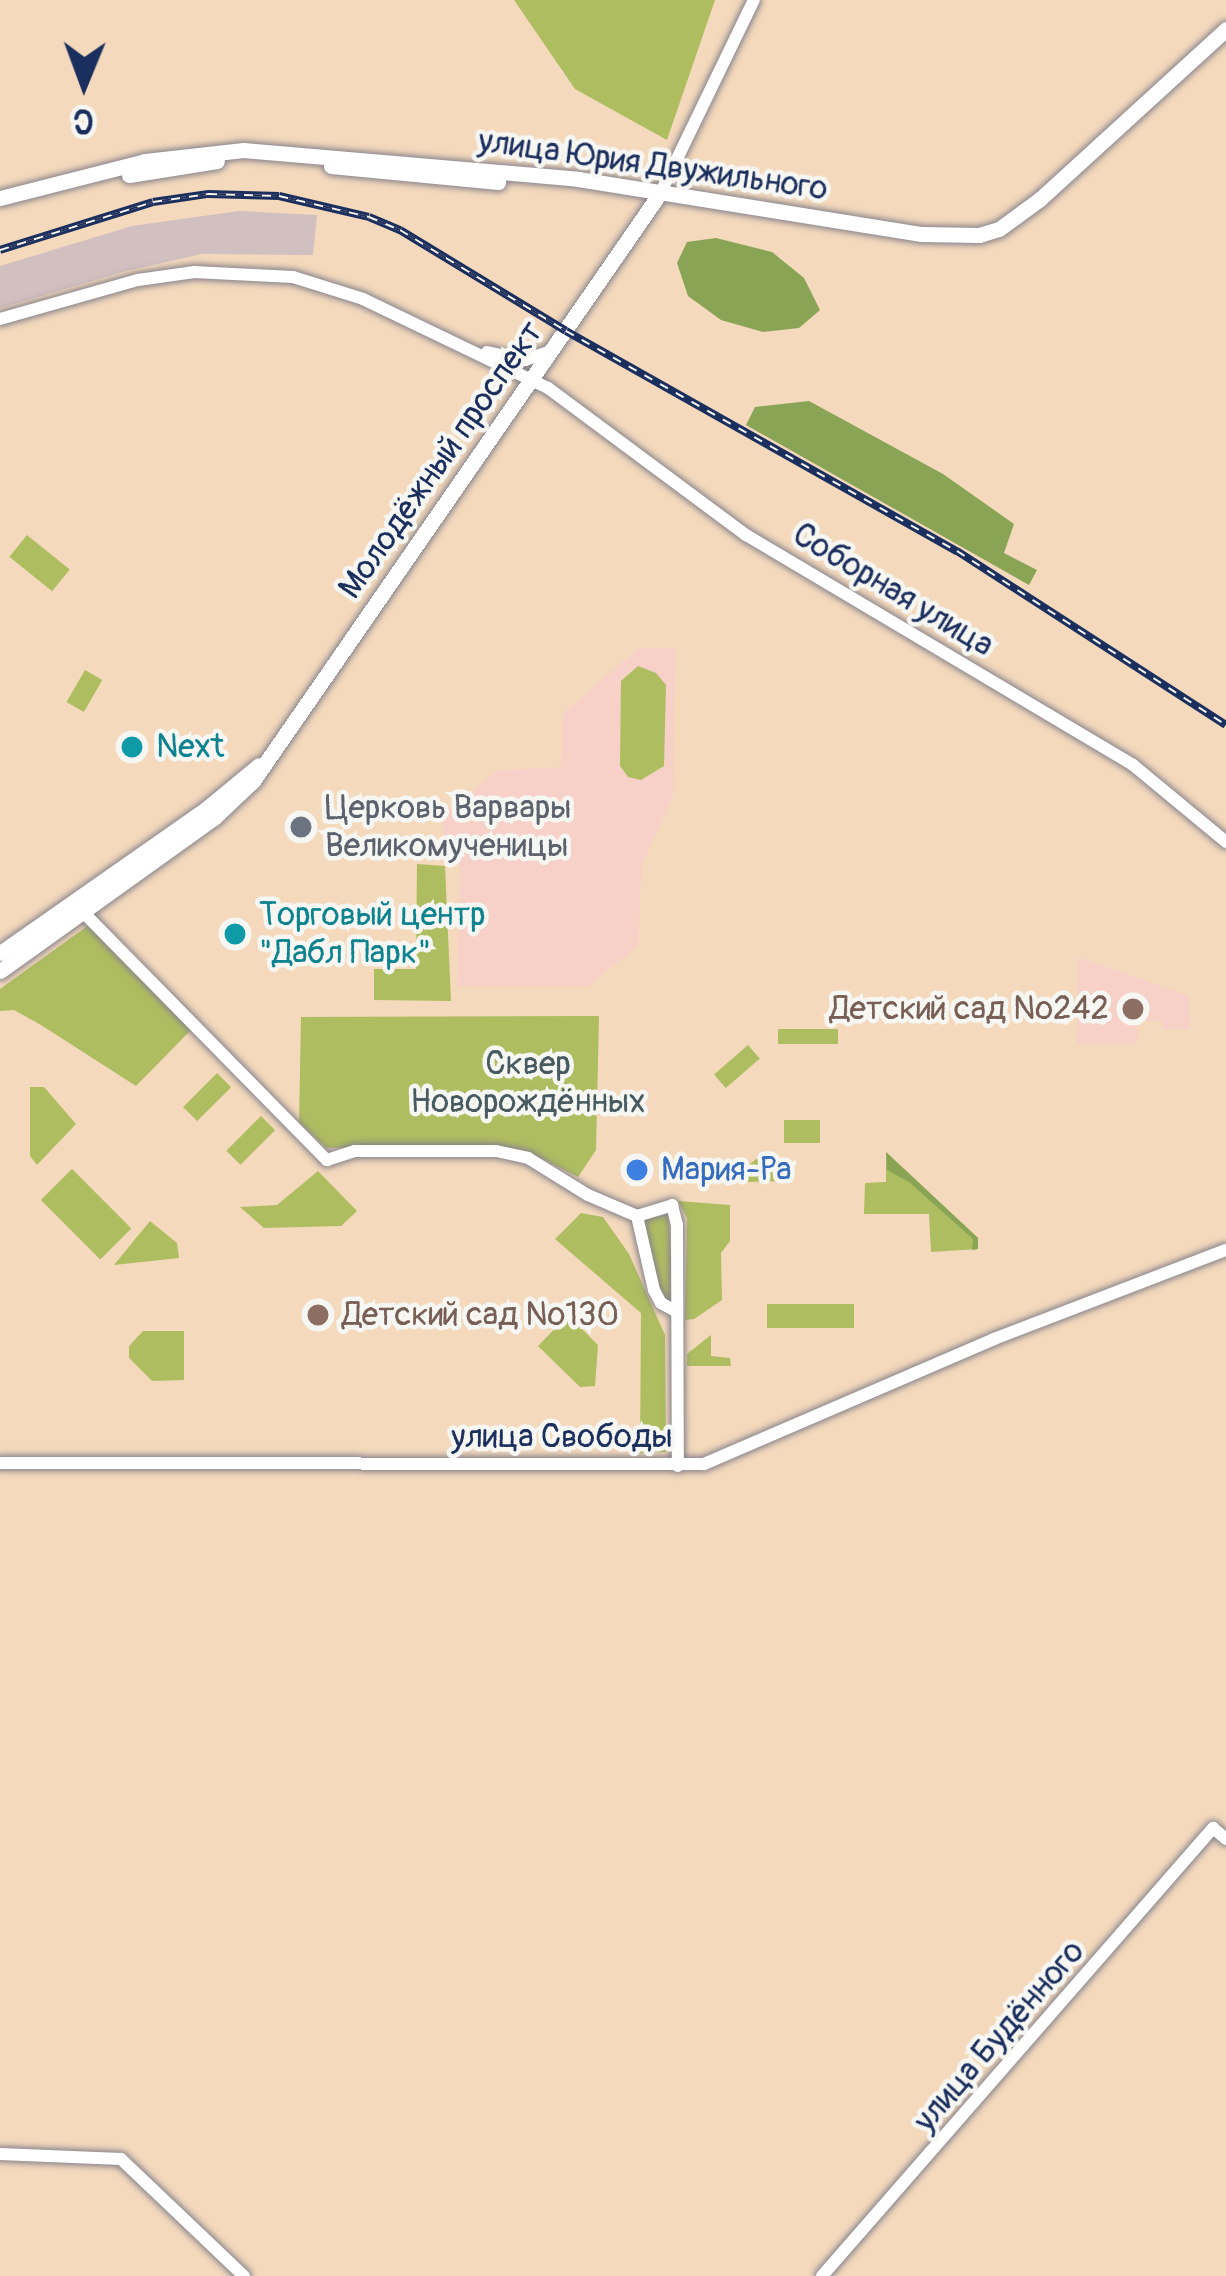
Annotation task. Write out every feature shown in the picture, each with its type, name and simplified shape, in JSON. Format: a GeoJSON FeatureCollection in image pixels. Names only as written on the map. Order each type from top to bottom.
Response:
{"type":"FeatureCollection","features":[{"type":"Feature","properties":{"kind":"main road","name":"улица Юрия Двужильного"},"geometry":{"type":"LineString","coordinates":[[0,198],[146,161],[243,150],[661,194],[922,234],[979,235],[999,229],[1040,199],[1226,29]]}},
{"type":"Feature","properties":{"kind":"main road","name":"улица Юрия Двужильного"},"geometry":{"type":"LineString","coordinates":[[0,208],[134,174],[242,160],[661,194],[943,245],[984,242],[1026,219],[1226,41]]}},
{"type":"Feature","properties":{"kind":"main road","name":"Молодёжный проспект"},"geometry":{"type":"LineString","coordinates":[[0,971],[215,817],[254,781],[661,194]]}},
{"type":"Feature","properties":{"kind":"main road","name":"Молодёжный проспект"},"geometry":{"type":"LineString","coordinates":[[0,953],[264,762]]}},
{"type":"Feature","properties":{"kind":"street"},"geometry":{"type":"LineString","coordinates":[[661,194],[754,0]]}},
{"type":"Feature","properties":{"kind":"street"},"geometry":{"type":"LineString","coordinates":[[0,319],[139,280],[261,272],[363,299],[466,347],[525,360],[555,349]]}},
{"type":"Feature","properties":{"kind":"street","name":"Соборная улица"},"geometry":{"type":"LineString","coordinates":[[466,347],[615,433],[746,536],[1132,766],[1226,842]]}},
{"type":"Feature","properties":{"kind":"street"},"geometry":{"type":"LineString","coordinates":[[81,910],[327,1160],[356,1151],[496,1151],[528,1158],[589,1195],[637,1216],[672,1205],[678,1466]]}},
{"type":"Feature","properties":{"kind":"street"},"geometry":{"type":"LineString","coordinates":[[637,1216],[654,1290],[661,1303],[677,1312]]}},
{"type":"Feature","properties":{"kind":"street","name":"улица Свободы"},"geometry":{"type":"LineString","coordinates":[[0,1463],[704,1464],[994,1339],[1226,1250]]}},
{"type":"Feature","properties":{"kind":"street","name":"улица Будённого"},"geometry":{"type":"LineString","coordinates":[[823,2276],[1214,1828],[1226,1839]]}},
{"type":"Feature","properties":{"kind":"street"},"geometry":{"type":"LineString","coordinates":[[0,2154],[121,2159],[244,2276]]}},
{"type":"Feature","properties":{"kind":"shaded area"},"geometry":{"type":"Polygon","coordinates":[[[239,211],[317,215],[313,255],[202,254],[0,308],[0,266],[132,226],[239,211]]]}},
{"type":"Feature","properties":{"kind":"shaded area"},"geometry":{"type":"Polygon","coordinates":[[[639,648],[675,648],[673,796],[642,864],[638,946],[588,986],[457,986],[460,858],[443,841],[443,813],[499,770],[561,767],[563,713],[639,648]]]}},
{"type":"Feature","properties":{"kind":"shaded area","name":"Детский сад №242"},"geometry":{"type":"Polygon","coordinates":[[[1078,957],[1189,996],[1190,1029],[1162,1029],[1162,1021],[1138,1021],[1137,1044],[1077,1044],[1078,957]]]}},
{"type":"Feature","properties":{"kind":"green space"},"geometry":{"type":"Polygon","coordinates":[[[514,0],[715,0],[667,140],[575,89],[514,0]]]}},
{"type":"Feature","properties":{"kind":"green space"},"geometry":{"type":"Polygon","coordinates":[[[716,238],[772,252],[804,278],[820,310],[799,328],[763,332],[721,320],[688,296],[677,263],[687,242],[716,238]]]}},
{"type":"Feature","properties":{"kind":"green space"},"geometry":{"type":"Polygon","coordinates":[[[809,401],[943,474],[1014,524],[1004,553],[1037,570],[1029,585],[746,425],[755,407],[809,401]]]}},
{"type":"Feature","properties":{"kind":"green space"},"geometry":{"type":"Polygon","coordinates":[[[27,535],[70,570],[52,591],[9,557],[27,535]]]}},
{"type":"Feature","properties":{"kind":"green space"},"geometry":{"type":"Polygon","coordinates":[[[638,666],[656,673],[666,685],[664,766],[641,780],[628,777],[620,766],[621,681],[638,666]]]}},
{"type":"Feature","properties":{"kind":"green space"},"geometry":{"type":"Polygon","coordinates":[[[85,670],[102,680],[84,712],[66,702],[85,670]]]}},
{"type":"Feature","properties":{"kind":"green space"},"geometry":{"type":"Polygon","coordinates":[[[417,864],[445,866],[451,1001],[374,1000],[374,969],[416,969],[417,864]]]}},
{"type":"Feature","properties":{"kind":"green space"},"geometry":{"type":"Polygon","coordinates":[[[93,922],[196,1025],[136,1086],[14,1010],[0,1011],[0,989],[93,922]]]}},
{"type":"Feature","properties":{"kind":"green space","name":"Сквер Новорождённых"},"geometry":{"type":"Polygon","coordinates":[[[599,1016],[596,1150],[578,1177],[533,1154],[500,1146],[326,1148],[299,1122],[301,1017],[599,1016]]]}},
{"type":"Feature","properties":{"kind":"green space"},"geometry":{"type":"Polygon","coordinates":[[[778,1029],[838,1029],[838,1044],[778,1044],[778,1029]]]}},
{"type":"Feature","properties":{"kind":"green space"},"geometry":{"type":"Polygon","coordinates":[[[748,1045],[760,1059],[726,1088],[714,1075],[748,1045]]]}},
{"type":"Feature","properties":{"kind":"green space"},"geometry":{"type":"Polygon","coordinates":[[[217,1073],[231,1087],[197,1121],[183,1107],[217,1073]]]}},
{"type":"Feature","properties":{"kind":"green space"},"geometry":{"type":"Polygon","coordinates":[[[30,1087],[44,1087],[76,1124],[37,1165],[30,1156],[30,1087]]]}},
{"type":"Feature","properties":{"kind":"green space"},"geometry":{"type":"Polygon","coordinates":[[[261,1116],[275,1130],[240,1165],[226,1151],[261,1116]]]}},
{"type":"Feature","properties":{"kind":"green space"},"geometry":{"type":"Polygon","coordinates":[[[784,1120],[820,1120],[820,1143],[784,1143],[784,1120]]]}},
{"type":"Feature","properties":{"kind":"green space"},"geometry":{"type":"Polygon","coordinates":[[[886,1152],[978,1238],[978,1249],[931,1252],[929,1214],[864,1214],[865,1183],[886,1182],[886,1152]]]}},
{"type":"Feature","properties":{"kind":"green space"},"geometry":{"type":"Polygon","coordinates":[[[886,1152],[978,1238],[978,1249],[972,1250],[973,1239],[909,1182],[887,1170],[886,1152]]]}},
{"type":"Feature","properties":{"kind":"green space"},"geometry":{"type":"Polygon","coordinates":[[[762,1155],[789,1181],[743,1182],[747,1166],[762,1155]]]}},
{"type":"Feature","properties":{"kind":"green space"},"geometry":{"type":"Polygon","coordinates":[[[72,1169],[131,1228],[100,1260],[41,1200],[72,1169]]]}},
{"type":"Feature","properties":{"kind":"green space"},"geometry":{"type":"Polygon","coordinates":[[[318,1171],[357,1211],[341,1226],[264,1228],[240,1207],[277,1205],[318,1171]]]}},
{"type":"Feature","properties":{"kind":"green space"},"geometry":{"type":"Polygon","coordinates":[[[678,1201],[730,1205],[730,1241],[721,1253],[722,1300],[685,1320],[687,1218],[678,1201]]]}},
{"type":"Feature","properties":{"kind":"green space"},"geometry":{"type":"Polygon","coordinates":[[[668,1210],[674,1306],[663,1301],[643,1223],[652,1213],[668,1210]]]}},
{"type":"Feature","properties":{"kind":"green space"},"geometry":{"type":"Polygon","coordinates":[[[581,1213],[603,1217],[629,1254],[665,1335],[666,1452],[640,1453],[641,1313],[555,1239],[581,1213]]]}},
{"type":"Feature","properties":{"kind":"green space"},"geometry":{"type":"Polygon","coordinates":[[[150,1221],[177,1243],[179,1258],[114,1265],[150,1221]]]}},
{"type":"Feature","properties":{"kind":"green space"},"geometry":{"type":"Polygon","coordinates":[[[767,1304],[854,1304],[854,1328],[767,1328],[767,1304]]]}},
{"type":"Feature","properties":{"kind":"green space"},"geometry":{"type":"Polygon","coordinates":[[[568,1315],[598,1345],[595,1386],[580,1387],[538,1346],[568,1315]]]}},
{"type":"Feature","properties":{"kind":"green space"},"geometry":{"type":"Polygon","coordinates":[[[143,1331],[184,1331],[184,1380],[152,1381],[129,1358],[129,1346],[143,1331]]]}},
{"type":"Feature","properties":{"kind":"green space"},"geometry":{"type":"Polygon","coordinates":[[[711,1335],[711,1356],[730,1358],[731,1366],[687,1366],[687,1354],[711,1335]]]}},
{"type":"Feature","properties":{"kind":"railway"},"geometry":{"type":"LineString","coordinates":[[0,250],[153,202],[208,194],[279,196],[369,217],[400,230],[566,331],[957,551],[1226,725]]}},
{"type":"Feature","properties":{"kind":"place","name":"Next"},"geometry":{"type":"Point","coordinates":[132,747]}},
{"type":"Feature","properties":{"kind":"place","name":"Церковь Варвары Великомученицы"},"geometry":{"type":"Point","coordinates":[301,827]}},
{"type":"Feature","properties":{"kind":"place","name":"Торговый центр \"Дабл Парк\""},"geometry":{"type":"Point","coordinates":[235,934]}},
{"type":"Feature","properties":{"kind":"place","name":"Детский сад №242"},"geometry":{"type":"Point","coordinates":[1133,1009]}},
{"type":"Feature","properties":{"kind":"place","name":"Мария-Ра"},"geometry":{"type":"Point","coordinates":[637,1170]}},
{"type":"Feature","properties":{"kind":"place","name":"Детский сад №130"},"geometry":{"type":"Point","coordinates":[318,1315]}}]}
